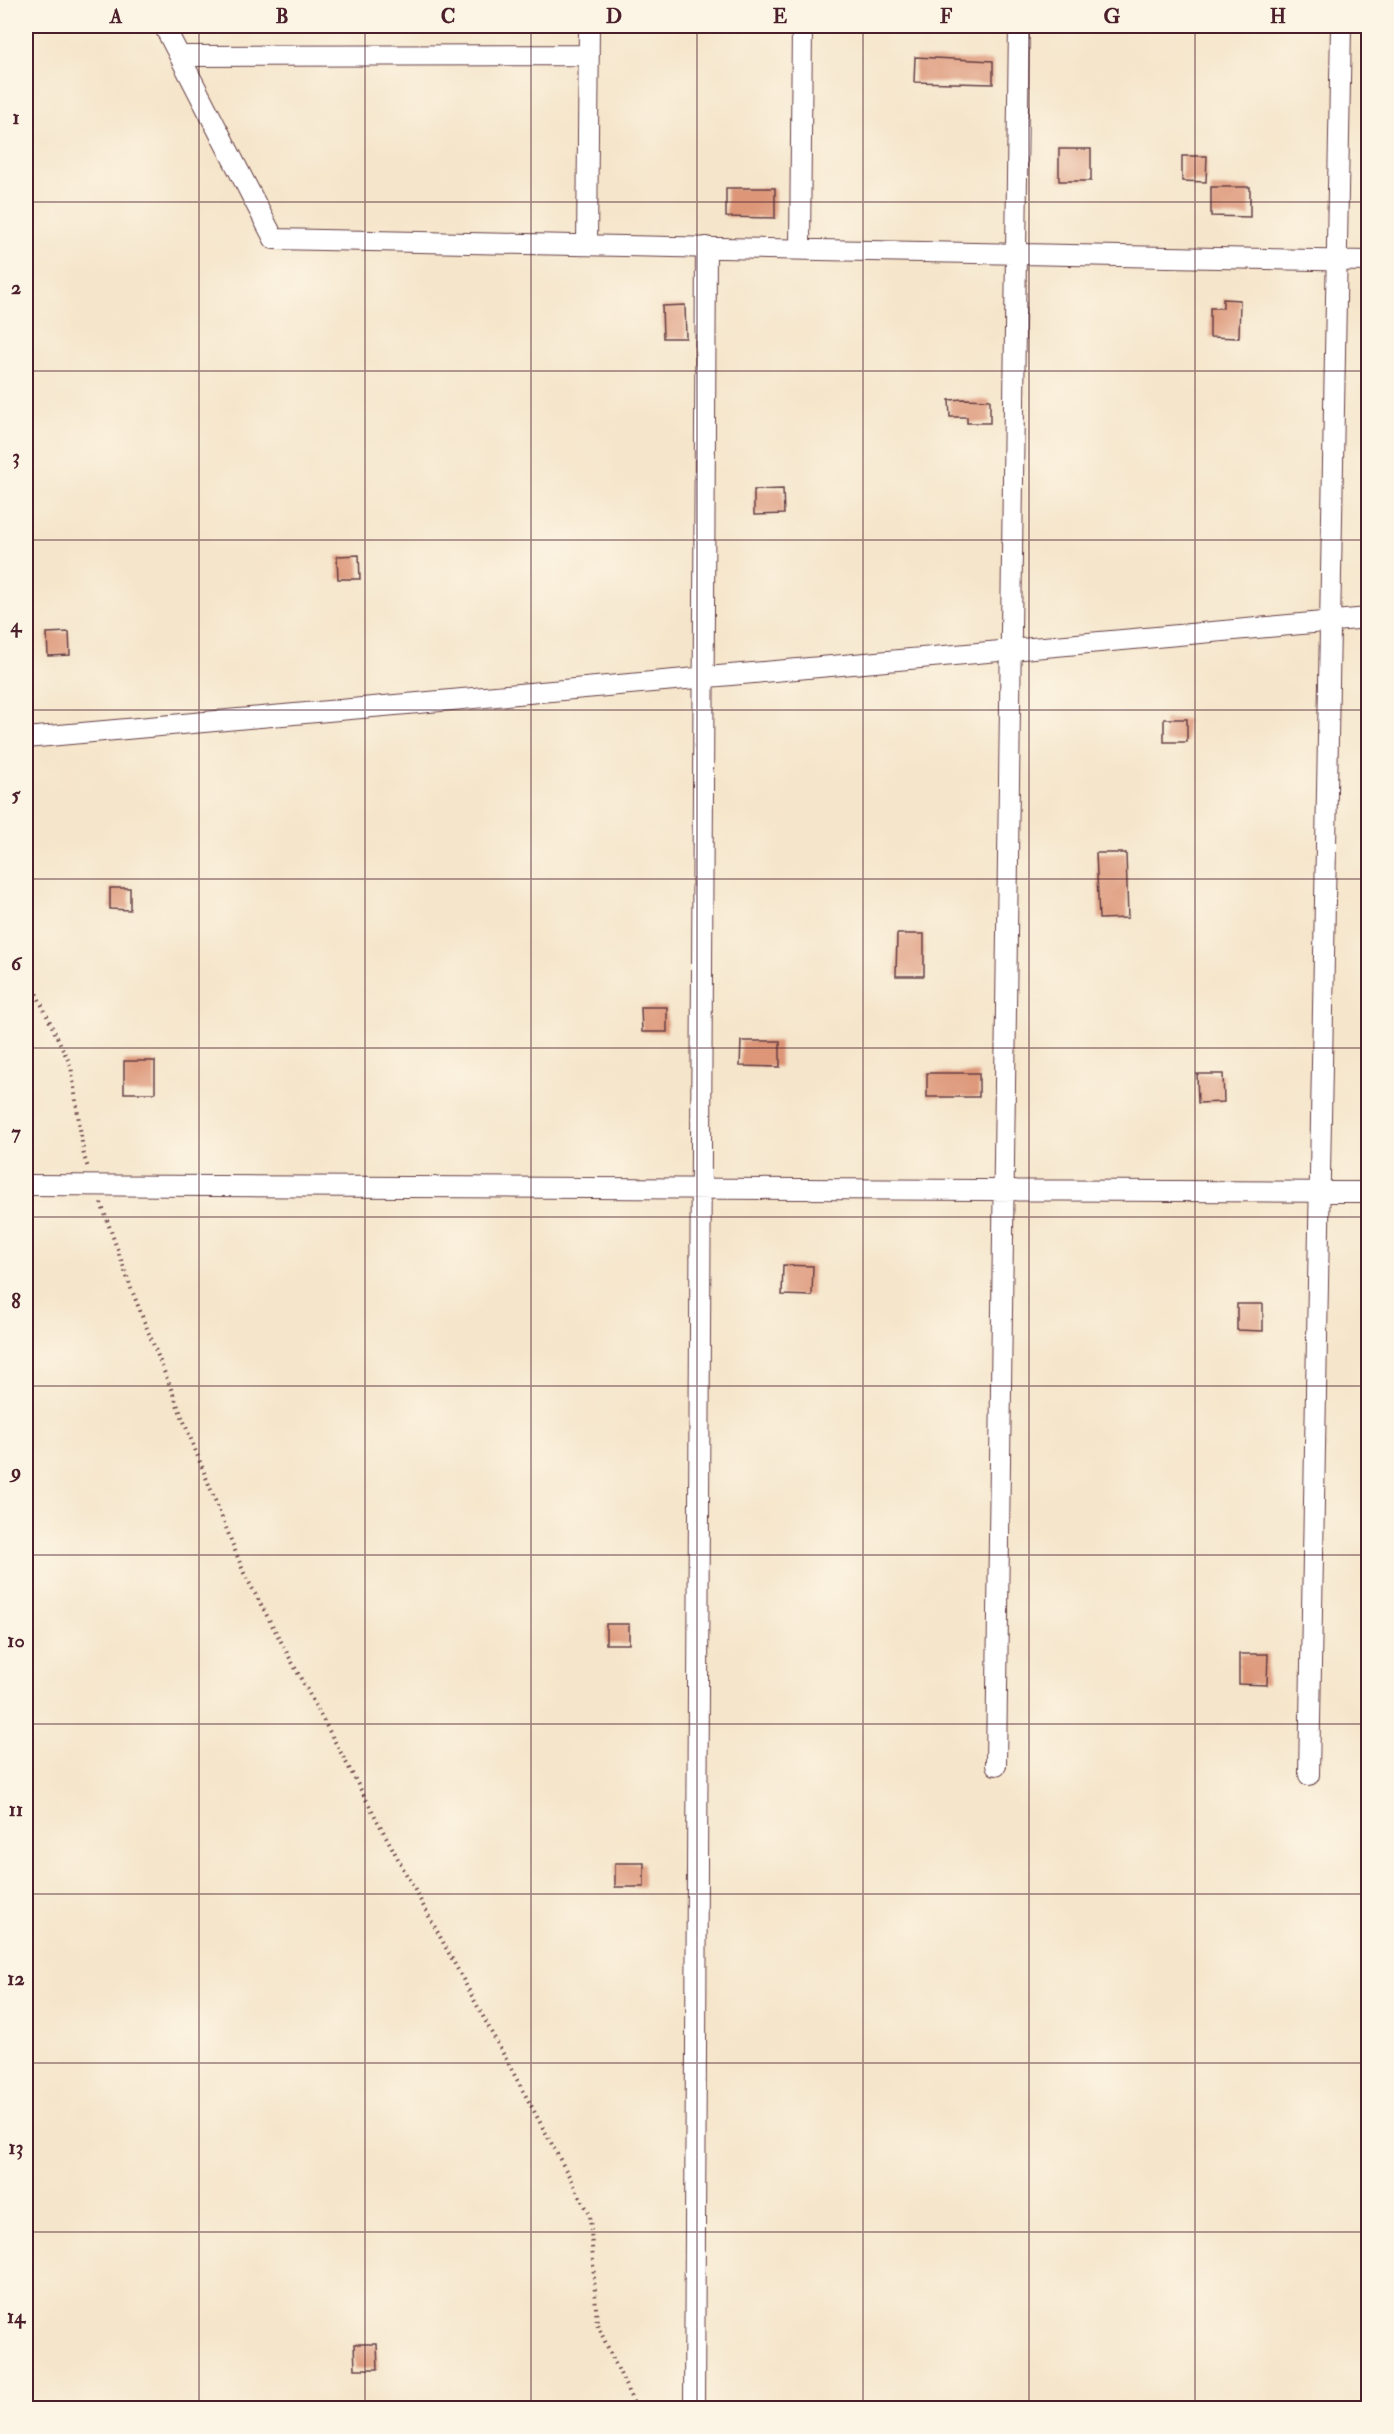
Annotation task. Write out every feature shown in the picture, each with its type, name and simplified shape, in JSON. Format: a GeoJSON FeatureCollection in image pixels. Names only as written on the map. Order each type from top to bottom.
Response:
{"type":"FeatureCollection","features":[{"type":"Feature","properties":{"kind":"street"},"geometry":{"type":"LineString","coordinates":[[164,26],[274,239],[1368,261]]}},
{"type":"Feature","properties":{"kind":"street"},"geometry":{"type":"LineString","coordinates":[[587,245],[589,26]]}},
{"type":"Feature","properties":{"kind":"street"},"geometry":{"type":"LineString","coordinates":[[800,249],[802,26]]}},
{"type":"Feature","properties":{"kind":"street"},"geometry":{"type":"LineString","coordinates":[[996,1765],[1019,26]]}},
{"type":"Feature","properties":{"kind":"street"},"geometry":{"type":"LineString","coordinates":[[1308,1775],[1341,26]]}},
{"type":"Feature","properties":{"kind":"street"},"geometry":{"type":"LineString","coordinates":[[180,56],[589,55]]}},
{"type":"Feature","properties":{"kind":"street"},"geometry":{"type":"LineString","coordinates":[[694,2409],[706,247]]}},
{"type":"Feature","properties":{"kind":"street"},"geometry":{"type":"LineString","coordinates":[[26,738],[1368,618]]}},
{"type":"Feature","properties":{"kind":"street"},"geometry":{"type":"LineString","coordinates":[[26,1185],[1368,1192]]}},
{"type":"Feature","properties":{"kind":"path"},"geometry":{"type":"LineString","coordinates":[[26,972],[71,1066],[84,1156],[131,1288],[244,1573],[590,2215],[597,2324],[636,2409]]}},
{"type":"Feature","properties":{"kind":"building"},"geometry":{"type":"Polygon","coordinates":[[[915,57],[993,61],[993,84],[914,82],[915,57]]]}},
{"type":"Feature","properties":{"kind":"building"},"geometry":{"type":"Polygon","coordinates":[[[1059,149],[1091,149],[1091,181],[1059,181],[1059,149]]]}},
{"type":"Feature","properties":{"kind":"building"},"geometry":{"type":"Polygon","coordinates":[[[1182,156],[1207,156],[1206,182],[1182,181],[1182,156]]]}},
{"type":"Feature","properties":{"kind":"building"},"geometry":{"type":"Polygon","coordinates":[[[1211,187],[1250,187],[1250,217],[1211,216],[1211,187]]]}},
{"type":"Feature","properties":{"kind":"building"},"geometry":{"type":"Polygon","coordinates":[[[726,188],[775,188],[775,218],[726,217],[726,188]]]}},
{"type":"Feature","properties":{"kind":"building"},"geometry":{"type":"Polygon","coordinates":[[[1223,299],[1240,300],[1239,338],[1210,337],[1210,308],[1223,308],[1223,299]]]}},
{"type":"Feature","properties":{"kind":"building"},"geometry":{"type":"Polygon","coordinates":[[[685,305],[686,338],[663,338],[662,306],[685,305]]]}},
{"type":"Feature","properties":{"kind":"building"},"geometry":{"type":"Polygon","coordinates":[[[949,400],[990,400],[990,423],[967,423],[967,417],[950,417],[949,400]]]}},
{"type":"Feature","properties":{"kind":"building"},"geometry":{"type":"Polygon","coordinates":[[[783,489],[784,514],[754,515],[754,490],[783,489]]]}},
{"type":"Feature","properties":{"kind":"building"},"geometry":{"type":"Polygon","coordinates":[[[359,555],[360,579],[338,579],[337,556],[359,555]]]}},
{"type":"Feature","properties":{"kind":"building"},"geometry":{"type":"Polygon","coordinates":[[[69,632],[70,655],[48,656],[47,633],[69,632]]]}},
{"type":"Feature","properties":{"kind":"building"},"geometry":{"type":"Polygon","coordinates":[[[1164,719],[1187,719],[1187,742],[1164,742],[1164,719]]]}},
{"type":"Feature","properties":{"kind":"building"},"geometry":{"type":"Polygon","coordinates":[[[1096,853],[1126,853],[1128,918],[1099,919],[1096,853]]]}},
{"type":"Feature","properties":{"kind":"building"},"geometry":{"type":"Polygon","coordinates":[[[110,888],[130,888],[130,910],[110,909],[110,888]]]}},
{"type":"Feature","properties":{"kind":"building"},"geometry":{"type":"Polygon","coordinates":[[[897,934],[924,934],[924,976],[896,976],[897,934]]]}},
{"type":"Feature","properties":{"kind":"building"},"geometry":{"type":"Polygon","coordinates":[[[641,1007],[667,1007],[667,1032],[642,1032],[641,1007]]]}},
{"type":"Feature","properties":{"kind":"building"},"geometry":{"type":"Polygon","coordinates":[[[741,1041],[780,1041],[780,1067],[740,1066],[741,1041]]]}},
{"type":"Feature","properties":{"kind":"building"},"geometry":{"type":"Polygon","coordinates":[[[124,1061],[155,1061],[155,1093],[124,1093],[124,1061]]]}},
{"type":"Feature","properties":{"kind":"building"},"geometry":{"type":"Polygon","coordinates":[[[927,1073],[979,1073],[979,1097],[927,1097],[927,1073]]]}},
{"type":"Feature","properties":{"kind":"building"},"geometry":{"type":"Polygon","coordinates":[[[1197,1074],[1223,1074],[1224,1102],[1198,1103],[1197,1074]]]}},
{"type":"Feature","properties":{"kind":"building"},"geometry":{"type":"Polygon","coordinates":[[[783,1265],[813,1266],[812,1296],[782,1295],[783,1265]]]}},
{"type":"Feature","properties":{"kind":"building"},"geometry":{"type":"Polygon","coordinates":[[[1237,1304],[1263,1304],[1263,1331],[1237,1330],[1237,1304]]]}},
{"type":"Feature","properties":{"kind":"building"},"geometry":{"type":"Polygon","coordinates":[[[606,1624],[629,1624],[629,1644],[606,1644],[606,1624]]]}},
{"type":"Feature","properties":{"kind":"building"},"geometry":{"type":"Polygon","coordinates":[[[1239,1654],[1268,1654],[1267,1685],[1239,1684],[1239,1654]]]}},
{"type":"Feature","properties":{"kind":"building"},"geometry":{"type":"Polygon","coordinates":[[[615,1863],[644,1863],[644,1887],[615,1887],[615,1863]]]}},
{"type":"Feature","properties":{"kind":"building"},"geometry":{"type":"Polygon","coordinates":[[[354,2344],[377,2344],[378,2369],[355,2369],[354,2344]]]}}]}
